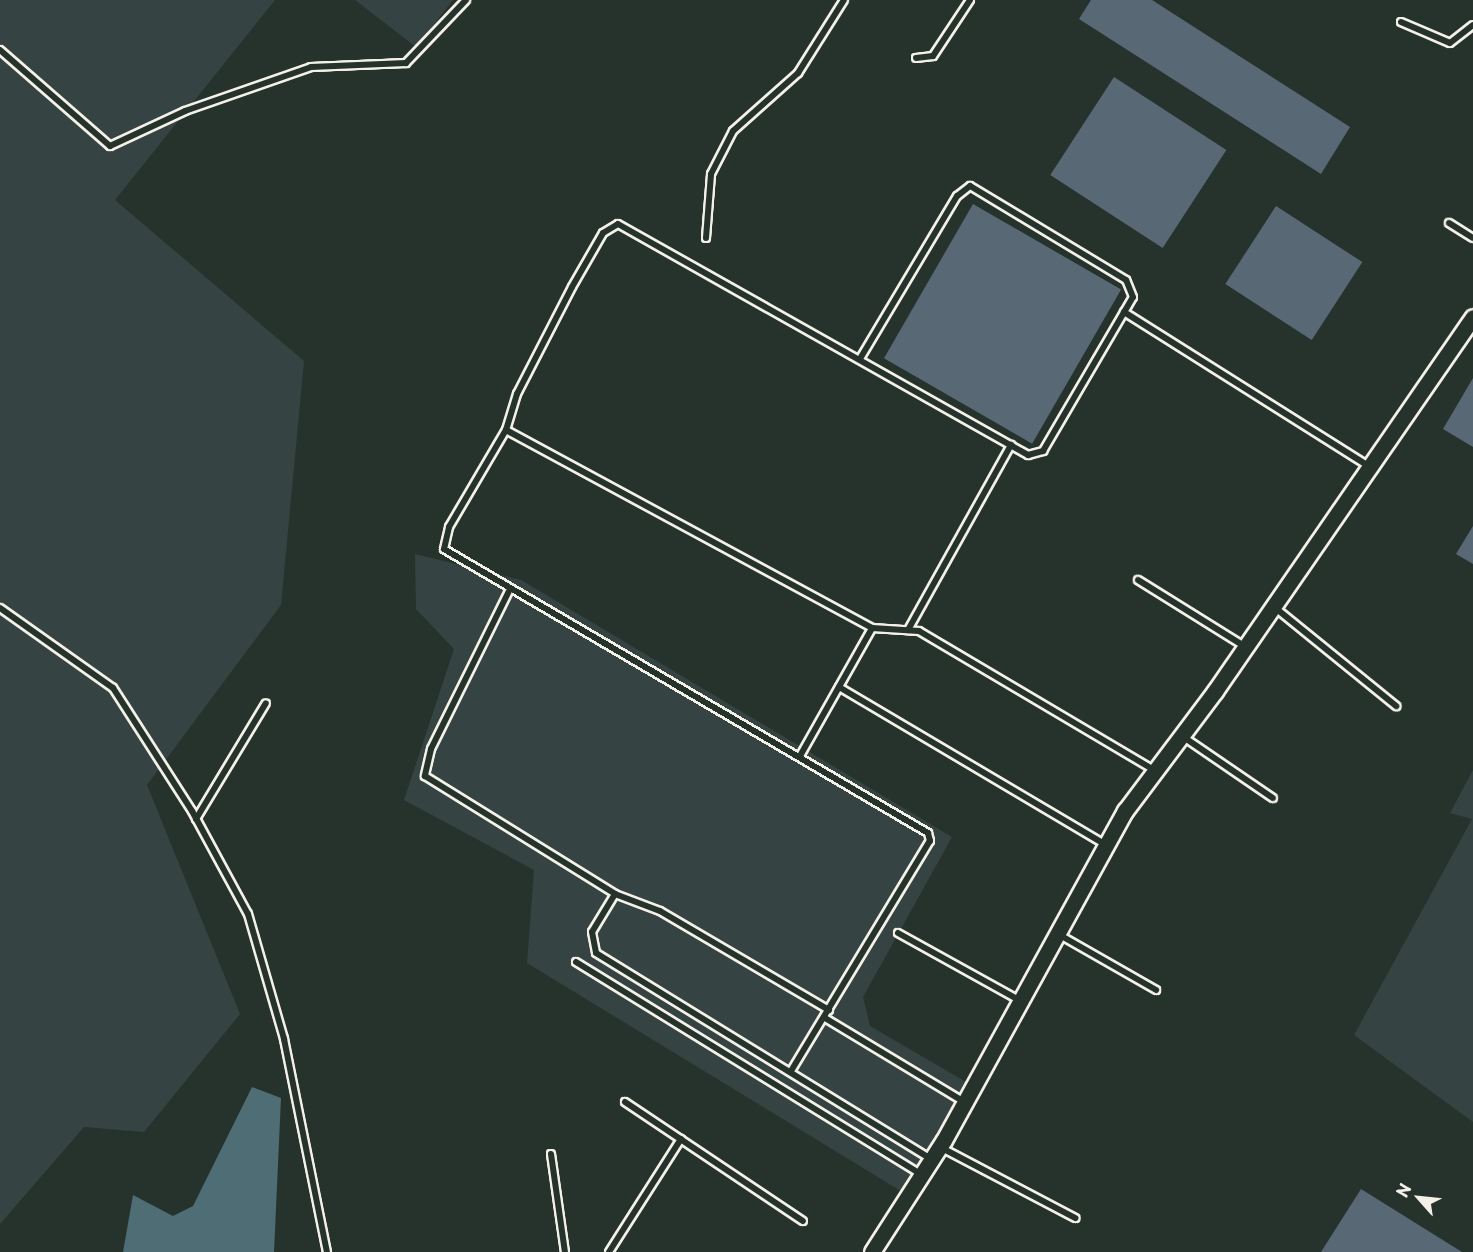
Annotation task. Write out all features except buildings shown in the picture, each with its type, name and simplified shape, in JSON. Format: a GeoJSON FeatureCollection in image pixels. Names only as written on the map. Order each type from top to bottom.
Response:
{"type":"FeatureCollection","features":[{"type":"Feature","properties":{"kind":"street"},"geometry":{"type":"LineString","coordinates":[[872,1252],[936,1154],[1105,844],[1154,770],[1245,646],[1473,317]]}},
{"type":"Feature","properties":{"kind":"lane"},"geometry":{"type":"LineString","coordinates":[[0,50],[110,146],[185,111],[311,67],[406,63],[466,0]]}},
{"type":"Feature","properties":{"kind":"lane"},"geometry":{"type":"LineString","coordinates":[[706,238],[711,174],[732,131],[798,73],[844,0]]}},
{"type":"Feature","properties":{"kind":"lane"},"geometry":{"type":"LineString","coordinates":[[916,58],[933,56],[970,0]]}},
{"type":"Feature","properties":{"kind":"lane"},"geometry":{"type":"LineString","coordinates":[[1401,22],[1450,43],[1473,25]]}},
{"type":"Feature","properties":{"kind":"lane"},"geometry":{"type":"LineString","coordinates":[[791,1071],[930,841],[913,822],[444,549],[449,527],[506,430],[517,394],[572,287],[603,233],[618,224],[1028,455],[1043,451],[1133,297],[1126,280],[970,186],[957,196],[860,359]]}},
{"type":"Feature","properties":{"kind":"lane"},"geometry":{"type":"LineString","coordinates":[[1449,223],[1473,238]]}},
{"type":"Feature","properties":{"kind":"lane"},"geometry":{"type":"LineString","coordinates":[[1124,312],[1369,466]]}},
{"type":"Feature","properties":{"kind":"lane"},"geometry":{"type":"LineString","coordinates":[[506,430],[872,628],[919,631],[1154,770]]}},
{"type":"Feature","properties":{"kind":"lane"},"geometry":{"type":"LineString","coordinates":[[908,630],[1011,445]]}},
{"type":"Feature","properties":{"kind":"lane"},"geometry":{"type":"LineString","coordinates":[[1138,580],[1245,646]]}},
{"type":"Feature","properties":{"kind":"lane"},"geometry":{"type":"LineString","coordinates":[[510,589],[431,749],[425,776],[615,894],[660,911],[829,1010]]}},
{"type":"Feature","properties":{"kind":"lane"},"geometry":{"type":"LineString","coordinates":[[1272,605],[1396,706]]}},
{"type":"Feature","properties":{"kind":"lane"},"geometry":{"type":"LineString","coordinates":[[0,608],[113,688],[196,819],[248,914],[270,982],[327,1252]]}},
{"type":"Feature","properties":{"kind":"lane"},"geometry":{"type":"LineString","coordinates":[[800,756],[872,628]]}},
{"type":"Feature","properties":{"kind":"lane"},"geometry":{"type":"LineString","coordinates":[[839,687],[1105,844]]}},
{"type":"Feature","properties":{"kind":"lane"},"geometry":{"type":"LineString","coordinates":[[196,819],[266,703]]}},
{"type":"Feature","properties":{"kind":"lane"},"geometry":{"type":"LineString","coordinates":[[1180,735],[1273,798]]}},
{"type":"Feature","properties":{"kind":"lane"},"geometry":{"type":"LineString","coordinates":[[615,894],[592,932],[596,953],[791,1071],[936,1154],[1075,1218]]}},
{"type":"Feature","properties":{"kind":"lane"},"geometry":{"type":"LineString","coordinates":[[1055,932],[1156,990]]}},
{"type":"Feature","properties":{"kind":"lane"},"geometry":{"type":"LineString","coordinates":[[898,933],[1019,1000]]}},
{"type":"Feature","properties":{"kind":"lane"},"geometry":{"type":"LineString","coordinates":[[576,962],[922,1174]]}},
{"type":"Feature","properties":{"kind":"lane"},"geometry":{"type":"LineString","coordinates":[[825,1018],[965,1102]]}},
{"type":"Feature","properties":{"kind":"lane"},"geometry":{"type":"LineString","coordinates":[[625,1102],[803,1221]]}},
{"type":"Feature","properties":{"kind":"lane"},"geometry":{"type":"LineString","coordinates":[[609,1252],[681,1139]]}},
{"type":"Feature","properties":{"kind":"lane"},"geometry":{"type":"LineString","coordinates":[[551,1154],[565,1252]]}},
{"type":"Feature","properties":{"kind":"shaded area"},"geometry":{"type":"Polygon","coordinates":[[[0,0],[275,0],[115,200],[304,361],[281,605],[147,785],[240,1014],[144,1132],[84,1127],[0,1224],[0,0]]]}},
{"type":"Feature","properties":{"kind":"shaded area"},"geometry":{"type":"Polygon","coordinates":[[[355,0],[453,0],[416,47],[355,0]]]}},
{"type":"Feature","properties":{"kind":"shaded area"},"geometry":{"type":"Polygon","coordinates":[[[415,554],[521,580],[952,837],[863,997],[870,1026],[966,1082],[904,1193],[527,963],[534,870],[404,800],[454,649],[416,609],[415,554]]]}},
{"type":"Feature","properties":{"kind":"shaded area"},"geometry":{"type":"Polygon","coordinates":[[[1473,770],[1473,1122],[1354,1035],[1472,819],[1450,813],[1473,770]]]}},
{"type":"Feature","properties":{"kind":"water"},"geometry":{"type":"Polygon","coordinates":[[[252,1087],[281,1098],[274,1252],[123,1252],[133,1195],[173,1216],[193,1206],[252,1087]]]}}]}
